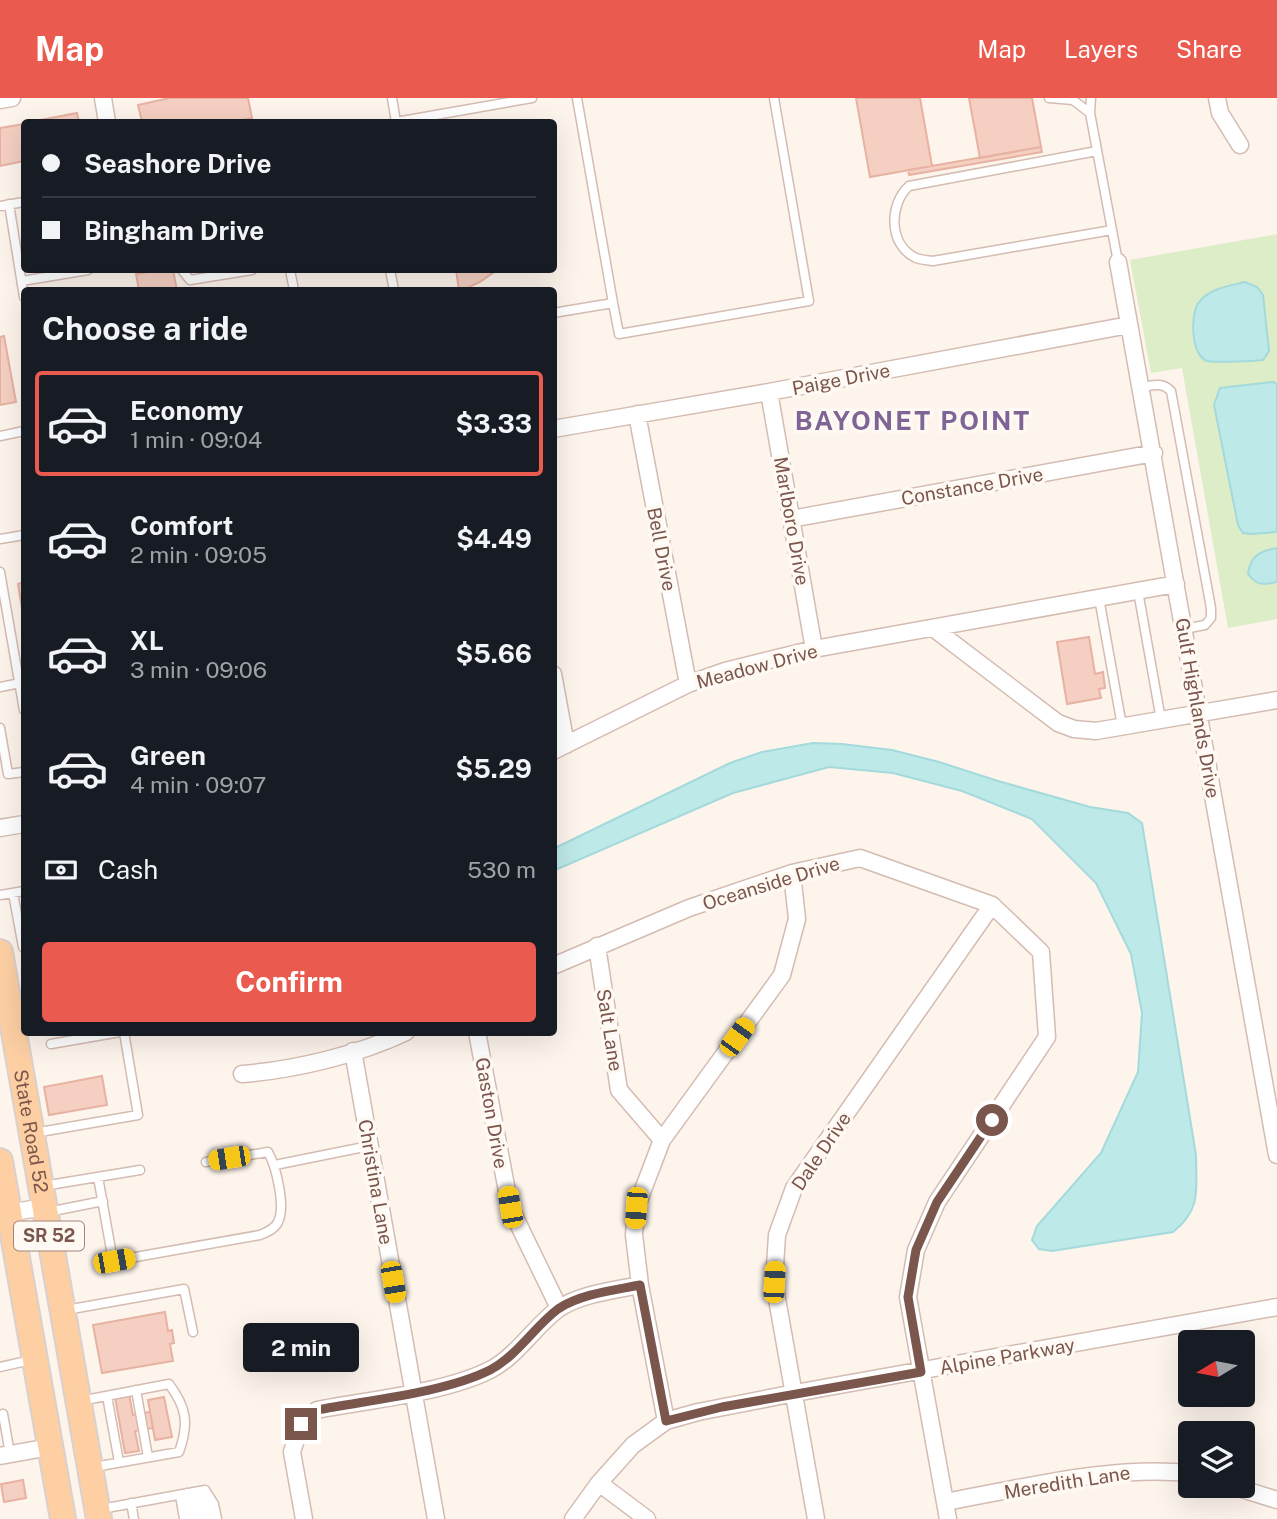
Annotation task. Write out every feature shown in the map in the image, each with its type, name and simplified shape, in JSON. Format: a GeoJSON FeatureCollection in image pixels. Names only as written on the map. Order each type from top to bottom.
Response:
{"type":"FeatureCollection","features":[{"type":"Feature","properties":{"kind":"main road","name":"State Road 52"},"geometry":{"type":"LineString","coordinates":[[12,950],[23,1082],[99,1514]]}},
{"type":"Feature","properties":{"kind":"main road"},"geometry":{"type":"LineString","coordinates":[[0,1013],[23,1082]]}},
{"type":"Feature","properties":{"kind":"main road","name":"State Road 52"},"geometry":{"type":"LineString","coordinates":[[0,1161],[3,1214],[35,1359],[63,1519]]}},
{"type":"Feature","properties":{"kind":"street"},"geometry":{"type":"LineString","coordinates":[[0,100],[12,98]]}},
{"type":"Feature","properties":{"kind":"street"},"geometry":{"type":"LineString","coordinates":[[103,98],[106,119]]}},
{"type":"Feature","properties":{"kind":"street"},"geometry":{"type":"LineString","coordinates":[[1217,98],[1220,113],[1240,145]]}},
{"type":"Feature","properties":{"kind":"street","name":"Gulf Highlands Drive"},"geometry":{"type":"LineString","coordinates":[[1118,262],[1277,1155]]}},
{"type":"Feature","properties":{"kind":"street","name":"Paige Drive"},"geometry":{"type":"LineString","coordinates":[[557,428],[1129,325]]}},
{"type":"Feature","properties":{"kind":"street","name":"Marlboro Drive"},"geometry":{"type":"LineString","coordinates":[[769,392],[814,649]]}},
{"type":"Feature","properties":{"kind":"street","name":"Bell Drive"},"geometry":{"type":"LineString","coordinates":[[636,414],[688,684]]}},
{"type":"Feature","properties":{"kind":"street","name":"Constance Drive"},"geometry":{"type":"LineString","coordinates":[[791,519],[1153,453]]}},
{"type":"Feature","properties":{"kind":"street","name":"Meadow Drive"},"geometry":{"type":"LineString","coordinates":[[560,748],[688,684],[725,671],[814,649],[1176,584]]}},
{"type":"Feature","properties":{"kind":"street"},"geometry":{"type":"LineString","coordinates":[[933,628],[1058,723],[1074,729],[1096,731],[1277,700]]}},
{"type":"Feature","properties":{"kind":"street"},"geometry":{"type":"LineString","coordinates":[[557,716],[560,748]]}},
{"type":"Feature","properties":{"kind":"street"},"geometry":{"type":"LineString","coordinates":[[0,828],[21,824]]}},
{"type":"Feature","properties":{"kind":"street","name":"Oceanside Drive"},"geometry":{"type":"LineString","coordinates":[[557,963],[689,908],[792,873],[860,858],[992,905]]}},
{"type":"Feature","properties":{"kind":"street"},"geometry":{"type":"LineString","coordinates":[[666,1421],[640,1285],[634,1235],[636,1208],[662,1140],[782,975],[797,919],[792,873]]}},
{"type":"Feature","properties":{"kind":"street"},"geometry":{"type":"LineString","coordinates":[[948,1519],[908,1297],[916,1250],[937,1202],[1048,1037],[1041,952],[992,905]]}},
{"type":"Feature","properties":{"kind":"street","name":"Dale Drive"},"geometry":{"type":"LineString","coordinates":[[816,1519],[774,1282],[777,1236],[794,1188],[992,905]]}},
{"type":"Feature","properties":{"kind":"street","name":"Salt Lane"},"geometry":{"type":"LineString","coordinates":[[597,946],[619,1090],[662,1140]]}},
{"type":"Feature","properties":{"kind":"street"},"geometry":{"type":"LineString","coordinates":[[242,1074],[276,1071],[354,1051],[395,1036]]}},
{"type":"Feature","properties":{"kind":"street","name":"Gaston Drive"},"geometry":{"type":"LineString","coordinates":[[478,1036],[510,1207],[559,1308]]}},
{"type":"Feature","properties":{"kind":"street","name":"Christina Lane"},"geometry":{"type":"LineString","coordinates":[[354,1051],[436,1519]]}},
{"type":"Feature","properties":{"kind":"street"},"geometry":{"type":"LineString","coordinates":[[3,1214],[43,1202]]}},
{"type":"Feature","properties":{"kind":"street"},"geometry":{"type":"LineString","coordinates":[[304,1519],[292,1452],[301,1424],[317,1410],[460,1381],[492,1369],[519,1348],[559,1308],[596,1293],[640,1285]]}},
{"type":"Feature","properties":{"kind":"street","name":"Alpine Parkway"},"geometry":{"type":"LineString","coordinates":[[573,1519],[599,1483],[633,1445],[666,1421],[698,1412],[1277,1307]]}},
{"type":"Feature","properties":{"kind":"street"},"geometry":{"type":"LineString","coordinates":[[5,1455],[50,1447]]}},
{"type":"Feature","properties":{"kind":"street","name":"Meredith Lane"},"geometry":{"type":"LineString","coordinates":[[945,1502],[1122,1472],[1159,1470],[1178,1472]]}},
{"type":"Feature","properties":{"kind":"street"},"geometry":{"type":"LineString","coordinates":[[599,1483],[647,1519]]}},
{"type":"Feature","properties":{"kind":"street"},"geometry":{"type":"LineString","coordinates":[[1255,1493],[1277,1500]]}},
{"type":"Feature","properties":{"kind":"lane"},"geometry":{"type":"LineString","coordinates":[[392,98],[396,119]]}},
{"type":"Feature","properties":{"kind":"lane"},"geometry":{"type":"LineString","coordinates":[[413,119],[532,98]]}},
{"type":"Feature","properties":{"kind":"lane"},"geometry":{"type":"LineString","coordinates":[[577,98],[619,334],[809,301],[774,98]]}},
{"type":"Feature","properties":{"kind":"lane"},"geometry":{"type":"LineString","coordinates":[[1049,98],[1073,100],[1090,113]]}},
{"type":"Feature","properties":{"kind":"lane"},"geometry":{"type":"LineString","coordinates":[[1091,98],[1090,113],[1118,262]]}},
{"type":"Feature","properties":{"kind":"lane"},"geometry":{"type":"LineString","coordinates":[[1097,151],[909,186],[901,193],[894,208],[894,224],[906,250],[917,259],[933,261],[1112,230]]}},
{"type":"Feature","properties":{"kind":"lane"},"geometry":{"type":"LineString","coordinates":[[4,205],[20,239],[21,260]]}},
{"type":"Feature","properties":{"kind":"lane"},"geometry":{"type":"LineString","coordinates":[[22,273],[23,287]]}},
{"type":"Feature","properties":{"kind":"lane"},"geometry":{"type":"LineString","coordinates":[[22,281],[70,273]]}},
{"type":"Feature","properties":{"kind":"lane"},"geometry":{"type":"LineString","coordinates":[[184,273],[190,280],[233,273]]}},
{"type":"Feature","properties":{"kind":"lane"},"geometry":{"type":"LineString","coordinates":[[557,312],[613,303]]}},
{"type":"Feature","properties":{"kind":"lane"},"geometry":{"type":"LineString","coordinates":[[1141,387],[1158,384],[1165,385],[1171,391],[1211,608],[1211,618],[1205,625],[1184,629]]}},
{"type":"Feature","properties":{"kind":"lane"},"geometry":{"type":"LineString","coordinates":[[0,436],[21,432]]}},
{"type":"Feature","properties":{"kind":"lane"},"geometry":{"type":"LineString","coordinates":[[0,539],[21,536]]}},
{"type":"Feature","properties":{"kind":"lane"},"geometry":{"type":"LineString","coordinates":[[0,572],[21,687]]}},
{"type":"Feature","properties":{"kind":"lane"},"geometry":{"type":"LineString","coordinates":[[1138,591],[1161,720]]}},
{"type":"Feature","properties":{"kind":"lane"},"geometry":{"type":"LineString","coordinates":[[1099,598],[1122,727]]}},
{"type":"Feature","properties":{"kind":"lane"},"geometry":{"type":"LineString","coordinates":[[0,687],[20,683]]}},
{"type":"Feature","properties":{"kind":"lane"},"geometry":{"type":"LineString","coordinates":[[0,728],[8,775],[21,773]]}},
{"type":"Feature","properties":{"kind":"lane"},"geometry":{"type":"LineString","coordinates":[[0,895],[21,892]]}},
{"type":"Feature","properties":{"kind":"lane"},"geometry":{"type":"LineString","coordinates":[[12,950],[13,893]]}},
{"type":"Feature","properties":{"kind":"lane"},"geometry":{"type":"LineString","coordinates":[[51,1044],[98,1036]]}},
{"type":"Feature","properties":{"kind":"lane"},"geometry":{"type":"LineString","coordinates":[[32,1133],[138,1115],[123,1036]]}},
{"type":"Feature","properties":{"kind":"lane"},"geometry":{"type":"LineString","coordinates":[[275,1165],[369,1146]]}},
{"type":"Feature","properties":{"kind":"lane"},"geometry":{"type":"LineString","coordinates":[[98,1177],[114,1261],[260,1235],[278,1224],[281,1213],[275,1165],[268,1152],[206,1162]]}},
{"type":"Feature","properties":{"kind":"lane"},"geometry":{"type":"LineString","coordinates":[[43,1202],[98,1177],[140,1170]]}},
{"type":"Feature","properties":{"kind":"lane"},"geometry":{"type":"LineString","coordinates":[[43,1202],[103,1201]]}},
{"type":"Feature","properties":{"kind":"lane"},"geometry":{"type":"LineString","coordinates":[[63,1311],[184,1289],[193,1332]]}},
{"type":"Feature","properties":{"kind":"lane"},"geometry":{"type":"LineString","coordinates":[[0,1367],[35,1359]]}},
{"type":"Feature","properties":{"kind":"lane"},"geometry":{"type":"LineString","coordinates":[[79,1401],[169,1384],[179,1397],[186,1415],[185,1435],[179,1451],[91,1467]]}},
{"type":"Feature","properties":{"kind":"lane"},"geometry":{"type":"LineString","coordinates":[[136,1390],[148,1457]]}},
{"type":"Feature","properties":{"kind":"lane"},"geometry":{"type":"LineString","coordinates":[[107,1396],[119,1462]]}},
{"type":"Feature","properties":{"kind":"lane"},"geometry":{"type":"LineString","coordinates":[[3,1414],[5,1455]]}},
{"type":"Feature","properties":{"kind":"lane"},"geometry":{"type":"LineString","coordinates":[[99,1514],[131,1503],[193,1492],[215,1504],[217,1519]]}},
{"type":"Feature","properties":{"kind":"lane"},"geometry":{"type":"LineString","coordinates":[[184,1519],[193,1492]]}},
{"type":"Feature","properties":{"kind":"lane"},"geometry":{"type":"LineString","coordinates":[[191,1519],[193,1492]]}},
{"type":"Feature","properties":{"kind":"lane"},"geometry":{"type":"LineString","coordinates":[[193,1492],[198,1519]]}},
{"type":"Feature","properties":{"kind":"lane"},"geometry":{"type":"LineString","coordinates":[[193,1492],[205,1519]]}},
{"type":"Feature","properties":{"kind":"lane"},"geometry":{"type":"LineString","coordinates":[[193,1492],[210,1519]]}},
{"type":"Feature","properties":{"kind":"lane"},"geometry":{"type":"LineString","coordinates":[[131,1503],[134,1519]]}},
{"type":"Feature","properties":{"kind":"green space"},"geometry":{"type":"Polygon","coordinates":[[[1277,234],[1277,619],[1228,628],[1182,368],[1151,373],[1130,260],[1277,234]]]}},
{"type":"Feature","properties":{"kind":"water"},"geometry":{"type":"Polygon","coordinates":[[[1245,282],[1257,287],[1263,295],[1269,351],[1263,360],[1207,361],[1197,350],[1193,332],[1197,306],[1215,290],[1245,282]]]}},
{"type":"Feature","properties":{"kind":"water"},"geometry":{"type":"Polygon","coordinates":[[[1273,382],[1277,384],[1277,532],[1243,533],[1238,525],[1214,405],[1220,388],[1273,382]]]}},
{"type":"Feature","properties":{"kind":"water"},"geometry":{"type":"Polygon","coordinates":[[[1277,548],[1277,582],[1257,583],[1248,574],[1251,563],[1261,553],[1277,548]]]}},
{"type":"Feature","properties":{"kind":"water"},"geometry":{"type":"Polygon","coordinates":[[[813,743],[892,750],[1090,807],[1128,813],[1142,823],[1196,1155],[1193,1206],[1189,1215],[1173,1232],[1052,1251],[1039,1249],[1032,1240],[1037,1226],[1101,1153],[1138,1072],[1142,1013],[1131,954],[1096,883],[1032,819],[962,791],[893,773],[829,767],[733,793],[557,869],[557,847],[730,763],[762,752],[813,743]]]}},
{"type":"Feature","properties":{"kind":"building"},"geometry":{"type":"Polygon","coordinates":[[[170,98],[248,98],[252,118],[141,119],[138,105],[170,98]]]}},
{"type":"Feature","properties":{"kind":"building"},"geometry":{"type":"Polygon","coordinates":[[[856,98],[920,98],[932,166],[870,177],[856,98]]]}},
{"type":"Feature","properties":{"kind":"building"},"geometry":{"type":"Polygon","coordinates":[[[969,98],[1032,98],[1041,147],[980,158],[969,98]]]}},
{"type":"Feature","properties":{"kind":"building"},"geometry":{"type":"Polygon","coordinates":[[[77,113],[78,119],[46,119],[77,113]]]}},
{"type":"Feature","properties":{"kind":"building"},"geometry":{"type":"Polygon","coordinates":[[[21,124],[21,162],[0,166],[0,128],[21,124]]]}},
{"type":"Feature","properties":{"kind":"building"},"geometry":{"type":"Polygon","coordinates":[[[1041,147],[1042,152],[909,175],[908,170],[1041,147]]]}},
{"type":"Feature","properties":{"kind":"building"},"geometry":{"type":"Polygon","coordinates":[[[174,273],[176,287],[138,287],[136,274],[174,273]]]}},
{"type":"Feature","properties":{"kind":"building"},"geometry":{"type":"Polygon","coordinates":[[[456,273],[493,273],[469,287],[459,287],[456,273]]]}},
{"type":"Feature","properties":{"kind":"building"},"geometry":{"type":"Polygon","coordinates":[[[4,336],[16,402],[0,405],[0,337],[4,336]]]}},
{"type":"Feature","properties":{"kind":"building"},"geometry":{"type":"Polygon","coordinates":[[[1089,637],[1095,674],[1103,672],[1105,688],[1099,689],[1101,698],[1067,704],[1057,642],[1089,637]]]}},
{"type":"Feature","properties":{"kind":"building"},"geometry":{"type":"Polygon","coordinates":[[[102,1076],[107,1105],[49,1115],[44,1087],[102,1076]]]}},
{"type":"Feature","properties":{"kind":"building"},"geometry":{"type":"Polygon","coordinates":[[[165,1312],[168,1331],[172,1330],[174,1343],[170,1344],[173,1361],[102,1373],[93,1325],[165,1312]]]}},
{"type":"Feature","properties":{"kind":"building"},"geometry":{"type":"Polygon","coordinates":[[[129,1394],[133,1415],[150,1412],[153,1428],[135,1431],[139,1451],[125,1453],[115,1397],[129,1394]]]}},
{"type":"Feature","properties":{"kind":"building"},"geometry":{"type":"Polygon","coordinates":[[[164,1397],[172,1437],[155,1440],[148,1400],[164,1397]]]}},
{"type":"Feature","properties":{"kind":"building"},"geometry":{"type":"Polygon","coordinates":[[[23,1480],[26,1498],[4,1502],[1,1484],[23,1480]]]}},
{"type":"Feature","properties":{"kind":"district","name":"BAYONET POINT"},"geometry":{"type":"Point","coordinates":[913,421]}},
{"type":"Feature","properties":{"kind":"route"},"geometry":{"type":"LineString","coordinates":[[301,1424],[317,1410],[460,1381],[492,1369],[519,1348],[559,1308],[596,1293],[640,1285],[666,1421],[722,1407],[921,1372],[908,1297],[916,1250],[937,1202],[992,1120]]}}]}
